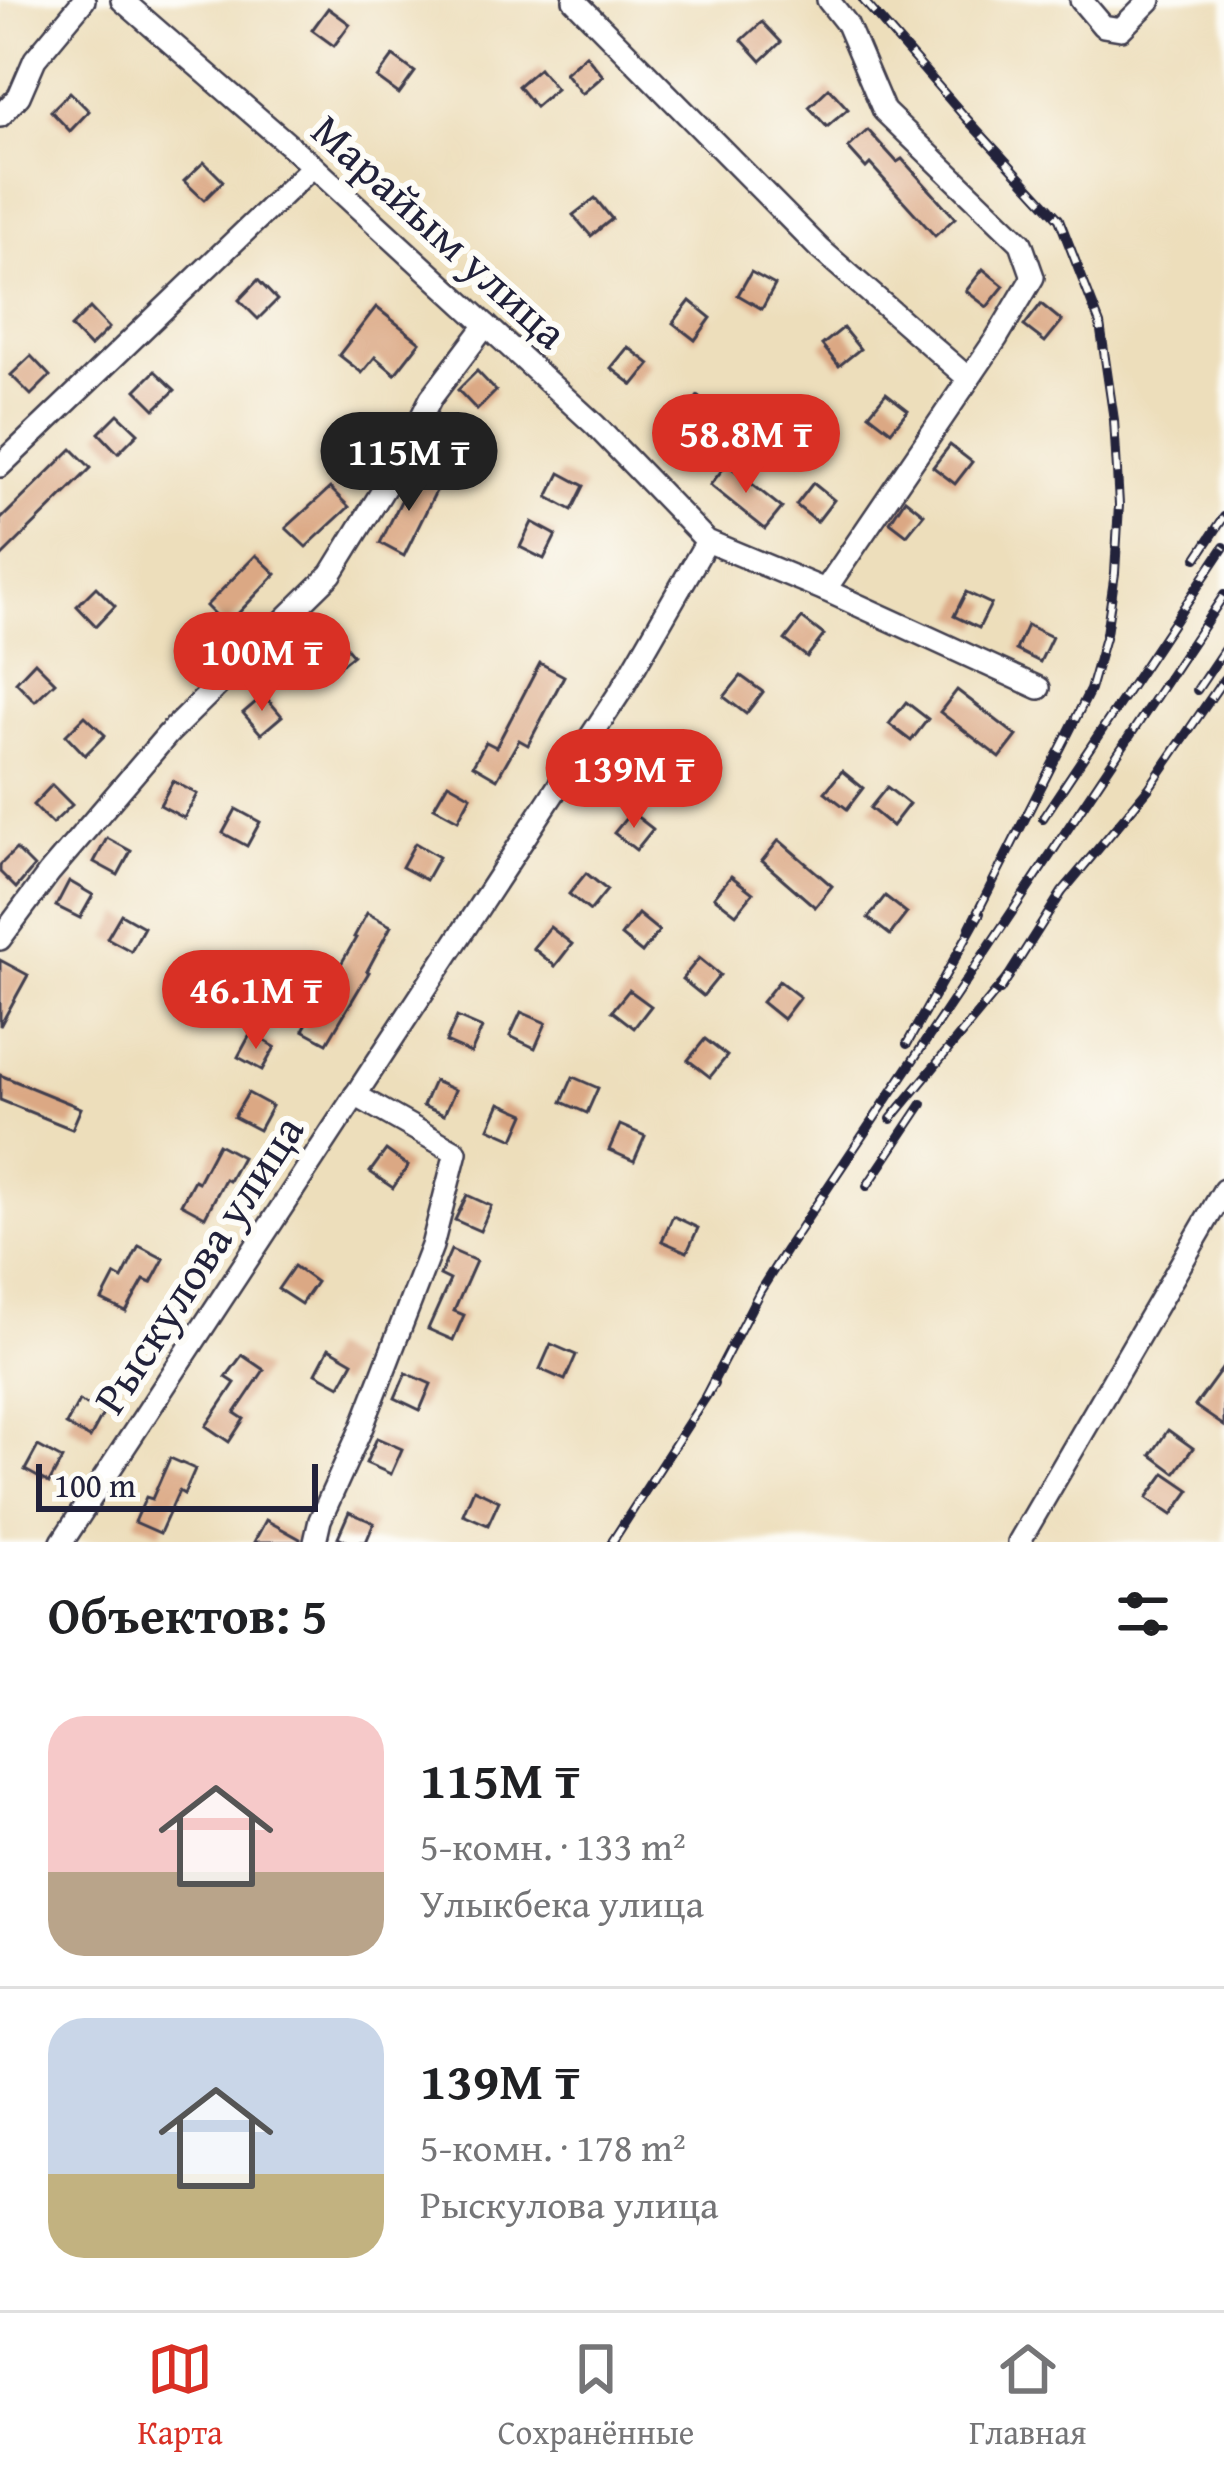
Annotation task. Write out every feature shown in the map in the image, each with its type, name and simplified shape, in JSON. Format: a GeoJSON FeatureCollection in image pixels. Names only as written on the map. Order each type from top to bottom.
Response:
{"type":"FeatureCollection","features":[{"type":"Feature","properties":{"kind":"street"},"geometry":{"type":"LineString","coordinates":[[0,116],[19,96],[35,59],[84,0]]}},
{"type":"Feature","properties":{"kind":"street","name":"Марайым улица"},"geometry":{"type":"LineString","coordinates":[[122,0],[313,166],[595,425],[707,542],[1039,688]]}},
{"type":"Feature","properties":{"kind":"street"},"geometry":{"type":"LineString","coordinates":[[574,0],[820,249],[969,379]]}},
{"type":"Feature","properties":{"kind":"street"},"geometry":{"type":"LineString","coordinates":[[825,590],[1034,277],[1021,243],[884,111],[847,25],[828,0]]}},
{"type":"Feature","properties":{"kind":"street"},"geometry":{"type":"LineString","coordinates":[[1081,0],[1103,26],[1121,29],[1150,0]]}},
{"type":"Feature","properties":{"kind":"street"},"geometry":{"type":"LineString","coordinates":[[0,466],[313,166]]}},
{"type":"Feature","properties":{"kind":"street"},"geometry":{"type":"LineString","coordinates":[[0,938],[49,873],[169,734],[331,574],[393,474],[431,398],[486,326]]}},
{"type":"Feature","properties":{"kind":"street","name":"Рыскулова улица"},"geometry":{"type":"LineString","coordinates":[[62,1542],[622,689],[707,542]]}},
{"type":"Feature","properties":{"kind":"street"},"geometry":{"type":"LineString","coordinates":[[315,1542],[432,1246],[455,1152],[356,1095]]}},
{"type":"Feature","properties":{"kind":"street"},"geometry":{"type":"LineString","coordinates":[[1019,1542],[1224,1190]]}},
{"type":"Feature","properties":{"kind":"building"},"geometry":{"type":"Polygon","coordinates":[[[328,8],[350,24],[334,46],[312,30],[328,8]]]}},
{"type":"Feature","properties":{"kind":"building"},"geometry":{"type":"Polygon","coordinates":[[[762,22],[781,42],[761,61],[742,40],[762,22]]]}},
{"type":"Feature","properties":{"kind":"building"},"geometry":{"type":"Polygon","coordinates":[[[586,55],[603,76],[582,94],[565,73],[586,55]]]}},
{"type":"Feature","properties":{"kind":"building"},"geometry":{"type":"Polygon","coordinates":[[[393,56],[415,72],[399,94],[377,78],[393,56]]]}},
{"type":"Feature","properties":{"kind":"building"},"geometry":{"type":"Polygon","coordinates":[[[539,68],[556,89],[535,107],[518,86],[539,68]]]}},
{"type":"Feature","properties":{"kind":"building"},"geometry":{"type":"Polygon","coordinates":[[[829,88],[848,109],[827,127],[809,107],[829,88]]]}},
{"type":"Feature","properties":{"kind":"building"},"geometry":{"type":"Polygon","coordinates":[[[70,92],[89,111],[70,131],[51,111],[70,92]]]}},
{"type":"Feature","properties":{"kind":"building"},"geometry":{"type":"Polygon","coordinates":[[[868,130],[897,162],[902,159],[955,218],[935,236],[870,164],[866,168],[848,148],[868,130]]]}},
{"type":"Feature","properties":{"kind":"building"},"geometry":{"type":"Polygon","coordinates":[[[204,162],[223,181],[204,200],[184,181],[204,162]]]}},
{"type":"Feature","properties":{"kind":"building"},"geometry":{"type":"Polygon","coordinates":[[[595,198],[612,219],[591,236],[573,215],[595,198]]]}},
{"type":"Feature","properties":{"kind":"building"},"geometry":{"type":"Polygon","coordinates":[[[983,269],[1004,286],[987,307],[966,291],[983,269]]]}},
{"type":"Feature","properties":{"kind":"building"},"geometry":{"type":"Polygon","coordinates":[[[751,272],[775,285],[762,309],[738,295],[751,272]]]}},
{"type":"Feature","properties":{"kind":"building"},"geometry":{"type":"Polygon","coordinates":[[[258,280],[277,300],[258,319],[239,300],[258,280]]]}},
{"type":"Feature","properties":{"kind":"building"},"geometry":{"type":"Polygon","coordinates":[[[690,301],[711,318],[695,340],[673,323],[690,301]]]}},
{"type":"Feature","properties":{"kind":"building"},"geometry":{"type":"Polygon","coordinates":[[[1041,304],[1062,321],[1045,342],[1024,326],[1041,304]]]}},
{"type":"Feature","properties":{"kind":"building"},"geometry":{"type":"Polygon","coordinates":[[[376,307],[420,342],[395,374],[375,357],[362,373],[339,355],[376,307]]]}},
{"type":"Feature","properties":{"kind":"building"},"geometry":{"type":"Polygon","coordinates":[[[90,308],[109,328],[90,347],[71,327],[90,308]]]}},
{"type":"Feature","properties":{"kind":"building"},"geometry":{"type":"Polygon","coordinates":[[[843,328],[860,349],[839,366],[822,345],[843,328]]]}},
{"type":"Feature","properties":{"kind":"building"},"geometry":{"type":"Polygon","coordinates":[[[628,347],[650,364],[633,385],[611,368],[628,347]]]}},
{"type":"Feature","properties":{"kind":"building"},"geometry":{"type":"Polygon","coordinates":[[[31,356],[50,376],[31,395],[11,375],[31,356]]]}},
{"type":"Feature","properties":{"kind":"building"},"geometry":{"type":"Polygon","coordinates":[[[155,371],[175,390],[155,409],[136,390],[155,371]]]}},
{"type":"Feature","properties":{"kind":"building"},"geometry":{"type":"Polygon","coordinates":[[[477,371],[496,391],[477,410],[458,390],[477,371]]]}},
{"type":"Feature","properties":{"kind":"building"},"geometry":{"type":"Polygon","coordinates":[[[886,393],[908,410],[891,431],[869,414],[886,393]]]}},
{"type":"Feature","properties":{"kind":"building"},"geometry":{"type":"Polygon","coordinates":[[[698,396],[719,413],[702,434],[681,418],[698,396]]]}},
{"type":"Feature","properties":{"kind":"building"},"geometry":{"type":"Polygon","coordinates":[[[118,414],[138,433],[118,453],[99,433],[118,414]]]}},
{"type":"Feature","properties":{"kind":"building"},"geometry":{"type":"Polygon","coordinates":[[[950,445],[972,462],[955,484],[933,467],[950,445]]]}},
{"type":"Feature","properties":{"kind":"building"},"geometry":{"type":"Polygon","coordinates":[[[72,449],[91,468],[0,558],[0,520],[72,449]]]}},
{"type":"Feature","properties":{"kind":"building"},"geometry":{"type":"Polygon","coordinates":[[[727,464],[782,508],[765,529],[710,485],[727,464]]]}},
{"type":"Feature","properties":{"kind":"building"},"geometry":{"type":"Polygon","coordinates":[[[415,473],[439,485],[404,556],[380,543],[415,473]]]}},
{"type":"Feature","properties":{"kind":"building"},"geometry":{"type":"Polygon","coordinates":[[[560,473],[584,486],[572,510],[548,497],[560,473]]]}},
{"type":"Feature","properties":{"kind":"building"},"geometry":{"type":"Polygon","coordinates":[[[813,483],[834,500],[817,522],[796,505],[813,483]]]}},
{"type":"Feature","properties":{"kind":"building"},"geometry":{"type":"Polygon","coordinates":[[[330,488],[349,507],[306,547],[286,528],[330,488]]]}},
{"type":"Feature","properties":{"kind":"building"},"geometry":{"type":"Polygon","coordinates":[[[905,499],[924,514],[907,535],[890,522],[905,499]]]}},
{"type":"Feature","properties":{"kind":"building"},"geometry":{"type":"Polygon","coordinates":[[[532,522],[556,535],[544,559],[520,547],[532,522]]]}},
{"type":"Feature","properties":{"kind":"building"},"geometry":{"type":"Polygon","coordinates":[[[256,555],[276,574],[226,626],[206,606],[256,555]]]}},
{"type":"Feature","properties":{"kind":"building"},"geometry":{"type":"Polygon","coordinates":[[[96,587],[115,606],[96,626],[77,606],[96,587]]]}},
{"type":"Feature","properties":{"kind":"building"},"geometry":{"type":"Polygon","coordinates":[[[966,592],[991,604],[979,628],[954,616],[966,592]]]}},
{"type":"Feature","properties":{"kind":"building"},"geometry":{"type":"Polygon","coordinates":[[[802,618],[824,635],[807,657],[785,640],[802,618]]]}},
{"type":"Feature","properties":{"kind":"building"},"geometry":{"type":"Polygon","coordinates":[[[1027,625],[1052,637],[1040,662],[1016,650],[1027,625]]]}},
{"type":"Feature","properties":{"kind":"building"},"geometry":{"type":"Polygon","coordinates":[[[335,634],[353,655],[332,672],[314,652],[335,634]]]}},
{"type":"Feature","properties":{"kind":"building"},"geometry":{"type":"Polygon","coordinates":[[[35,662],[55,682],[35,701],[16,682],[35,662]]]}},
{"type":"Feature","properties":{"kind":"building"},"geometry":{"type":"Polygon","coordinates":[[[540,663],[564,676],[528,745],[519,740],[497,779],[473,765],[486,742],[496,747],[540,663]]]}},
{"type":"Feature","properties":{"kind":"building"},"geometry":{"type":"Polygon","coordinates":[[[741,676],[763,692],[746,714],[724,697],[741,676]]]}},
{"type":"Feature","properties":{"kind":"building"},"geometry":{"type":"Polygon","coordinates":[[[957,690],[1017,736],[1000,758],[940,712],[957,690]]]}},
{"type":"Feature","properties":{"kind":"building"},"geometry":{"type":"Polygon","coordinates":[[[264,695],[282,716],[261,734],[243,713],[264,695]]]}},
{"type":"Feature","properties":{"kind":"building"},"geometry":{"type":"Polygon","coordinates":[[[906,702],[928,719],[911,741],[889,724],[906,702]]]}},
{"type":"Feature","properties":{"kind":"building"},"geometry":{"type":"Polygon","coordinates":[[[85,716],[105,735],[85,755],[66,735],[85,716]]]}},
{"type":"Feature","properties":{"kind":"building"},"geometry":{"type":"Polygon","coordinates":[[[685,754],[707,771],[690,793],[668,776],[685,754]]]}},
{"type":"Feature","properties":{"kind":"building"},"geometry":{"type":"Polygon","coordinates":[[[842,771],[863,788],[847,809],[825,792],[842,771]]]}},
{"type":"Feature","properties":{"kind":"building"},"geometry":{"type":"Polygon","coordinates":[[[173,781],[197,794],[184,818],[160,805],[173,781]]]}},
{"type":"Feature","properties":{"kind":"building"},"geometry":{"type":"Polygon","coordinates":[[[448,783],[471,796],[458,820],[434,807],[448,783]]]}},
{"type":"Feature","properties":{"kind":"building"},"geometry":{"type":"Polygon","coordinates":[[[52,785],[72,805],[52,824],[33,805],[52,785]]]}},
{"type":"Feature","properties":{"kind":"building"},"geometry":{"type":"Polygon","coordinates":[[[887,787],[909,804],[892,826],[870,808],[887,787]]]}},
{"type":"Feature","properties":{"kind":"building"},"geometry":{"type":"Polygon","coordinates":[[[236,809],[260,822],[247,846],[223,833],[236,809]]]}},
{"type":"Feature","properties":{"kind":"building"},"geometry":{"type":"Polygon","coordinates":[[[631,812],[653,829],[636,850],[614,833],[631,812]]]}},
{"type":"Feature","properties":{"kind":"building"},"geometry":{"type":"Polygon","coordinates":[[[107,838],[131,851],[118,875],[94,862],[107,838]]]}},
{"type":"Feature","properties":{"kind":"building"},"geometry":{"type":"Polygon","coordinates":[[[779,840],[832,886],[815,907],[762,861],[779,840]]]}},
{"type":"Feature","properties":{"kind":"building"},"geometry":{"type":"Polygon","coordinates":[[[415,843],[439,857],[426,880],[402,867],[415,843]]]}},
{"type":"Feature","properties":{"kind":"building"},"geometry":{"type":"Polygon","coordinates":[[[16,849],[34,867],[16,888],[0,872],[0,865],[16,849]]]}},
{"type":"Feature","properties":{"kind":"building"},"geometry":{"type":"Polygon","coordinates":[[[586,873],[607,890],[590,911],[569,894],[586,873]]]}},
{"type":"Feature","properties":{"kind":"building"},"geometry":{"type":"Polygon","coordinates":[[[731,876],[753,893],[736,914],[714,897],[731,876]]]}},
{"type":"Feature","properties":{"kind":"building"},"geometry":{"type":"Polygon","coordinates":[[[69,881],[93,895],[80,918],[56,906],[69,881]]]}},
{"type":"Feature","properties":{"kind":"building"},"geometry":{"type":"Polygon","coordinates":[[[885,896],[907,913],[890,935],[868,918],[885,896]]]}},
{"type":"Feature","properties":{"kind":"building"},"geometry":{"type":"Polygon","coordinates":[[[367,913],[391,926],[327,1043],[303,1030],[367,913]]]}},
{"type":"Feature","properties":{"kind":"building"},"geometry":{"type":"Polygon","coordinates":[[[121,914],[144,927],[131,951],[107,938],[121,914]]]}},
{"type":"Feature","properties":{"kind":"building"},"geometry":{"type":"Polygon","coordinates":[[[638,914],[659,931],[642,953],[621,936],[638,914]]]}},
{"type":"Feature","properties":{"kind":"building"},"geometry":{"type":"Polygon","coordinates":[[[550,927],[572,944],[555,966],[533,948],[550,927]]]}},
{"type":"Feature","properties":{"kind":"building"},"geometry":{"type":"Polygon","coordinates":[[[232,954],[256,967],[243,991],[219,978],[232,954]]]}},
{"type":"Feature","properties":{"kind":"building"},"geometry":{"type":"Polygon","coordinates":[[[699,958],[720,975],[703,996],[682,979],[699,958]]]}},
{"type":"Feature","properties":{"kind":"building"},"geometry":{"type":"Polygon","coordinates":[[[0,960],[28,975],[0,1026],[0,960]]]}},
{"type":"Feature","properties":{"kind":"building"},"geometry":{"type":"Polygon","coordinates":[[[779,981],[800,997],[783,1019],[762,1002],[779,981]]]}},
{"type":"Feature","properties":{"kind":"building"},"geometry":{"type":"Polygon","coordinates":[[[629,990],[651,1006],[634,1028],[612,1011],[629,990]]]}},
{"type":"Feature","properties":{"kind":"building"},"geometry":{"type":"Polygon","coordinates":[[[521,1012],[546,1023],[535,1048],[510,1036],[521,1012]]]}},
{"type":"Feature","properties":{"kind":"building"},"geometry":{"type":"Polygon","coordinates":[[[457,1017],[482,1028],[471,1053],[446,1042],[457,1017]]]}},
{"type":"Feature","properties":{"kind":"building"},"geometry":{"type":"Polygon","coordinates":[[[251,1033],[275,1047],[262,1070],[238,1057],[251,1033]]]}},
{"type":"Feature","properties":{"kind":"building"},"geometry":{"type":"Polygon","coordinates":[[[705,1039],[727,1056],[710,1077],[688,1060],[705,1039]]]}},
{"type":"Feature","properties":{"kind":"building"},"geometry":{"type":"Polygon","coordinates":[[[0,1075],[81,1108],[72,1129],[0,1100],[0,1075]]]}},
{"type":"Feature","properties":{"kind":"building"},"geometry":{"type":"Polygon","coordinates":[[[573,1077],[598,1088],[587,1113],[562,1102],[573,1077]]]}},
{"type":"Feature","properties":{"kind":"building"},"geometry":{"type":"Polygon","coordinates":[[[434,1081],[455,1090],[444,1115],[423,1106],[434,1081]]]}},
{"type":"Feature","properties":{"kind":"building"},"geometry":{"type":"Polygon","coordinates":[[[248,1093],[272,1106],[259,1130],[234,1117],[248,1093]]]}},
{"type":"Feature","properties":{"kind":"building"},"geometry":{"type":"Polygon","coordinates":[[[500,1103],[525,1114],[514,1139],[489,1128],[500,1103]]]}},
{"type":"Feature","properties":{"kind":"building"},"geometry":{"type":"Polygon","coordinates":[[[620,1125],[645,1136],[634,1161],[609,1150],[620,1125]]]}},
{"type":"Feature","properties":{"kind":"building"},"geometry":{"type":"Polygon","coordinates":[[[218,1144],[242,1157],[205,1217],[181,1204],[218,1144]]]}},
{"type":"Feature","properties":{"kind":"building"},"geometry":{"type":"Polygon","coordinates":[[[386,1150],[408,1166],[393,1188],[370,1172],[386,1150]]]}},
{"type":"Feature","properties":{"kind":"building"},"geometry":{"type":"Polygon","coordinates":[[[467,1195],[491,1206],[480,1231],[455,1220],[467,1195]]]}},
{"type":"Feature","properties":{"kind":"building"},"geometry":{"type":"Polygon","coordinates":[[[673,1216],[698,1228],[687,1252],[662,1241],[673,1216]]]}},
{"type":"Feature","properties":{"kind":"building"},"geometry":{"type":"Polygon","coordinates":[[[139,1246],[164,1259],[151,1283],[144,1280],[126,1312],[102,1300],[115,1275],[122,1279],[139,1246]]]}},
{"type":"Feature","properties":{"kind":"building"},"geometry":{"type":"Polygon","coordinates":[[[451,1250],[476,1261],[454,1311],[464,1315],[453,1340],[428,1329],[450,1280],[440,1275],[451,1250]]]}},
{"type":"Feature","properties":{"kind":"building"},"geometry":{"type":"Polygon","coordinates":[[[294,1266],[316,1282],[301,1304],[278,1289],[294,1266]]]}},
{"type":"Feature","properties":{"kind":"building"},"geometry":{"type":"Polygon","coordinates":[[[551,1344],[576,1355],[565,1380],[540,1369],[551,1344]]]}},
{"type":"Feature","properties":{"kind":"building"},"geometry":{"type":"Polygon","coordinates":[[[329,1348],[353,1362],[340,1386],[316,1373],[329,1348]]]}},
{"type":"Feature","properties":{"kind":"building"},"geometry":{"type":"Polygon","coordinates":[[[242,1355],[264,1370],[235,1413],[244,1419],[229,1442],[206,1426],[235,1383],[226,1377],[242,1355]]]}},
{"type":"Feature","properties":{"kind":"building"},"geometry":{"type":"Polygon","coordinates":[[[1224,1366],[1224,1426],[1195,1406],[1224,1366]]]}},
{"type":"Feature","properties":{"kind":"building"},"geometry":{"type":"Polygon","coordinates":[[[406,1373],[431,1384],[420,1410],[395,1398],[406,1373]]]}},
{"type":"Feature","properties":{"kind":"building"},"geometry":{"type":"Polygon","coordinates":[[[79,1401],[103,1414],[90,1438],[66,1425],[79,1401]]]}},
{"type":"Feature","properties":{"kind":"building"},"geometry":{"type":"Polygon","coordinates":[[[1168,1430],[1193,1448],[1175,1473],[1151,1455],[1168,1430]]]}},
{"type":"Feature","properties":{"kind":"building"},"geometry":{"type":"Polygon","coordinates":[[[377,1438],[402,1449],[391,1474],[366,1463],[377,1438]]]}},
{"type":"Feature","properties":{"kind":"building"},"geometry":{"type":"Polygon","coordinates":[[[38,1446],[62,1459],[49,1483],[25,1470],[38,1446]]]}},
{"type":"Feature","properties":{"kind":"building"},"geometry":{"type":"Polygon","coordinates":[[[170,1458],[195,1469],[160,1533],[135,1522],[146,1497],[152,1499],[170,1458]]]}},
{"type":"Feature","properties":{"kind":"building"},"geometry":{"type":"Polygon","coordinates":[[[1165,1473],[1190,1490],[1172,1515],[1147,1498],[1165,1473]]]}},
{"type":"Feature","properties":{"kind":"building"},"geometry":{"type":"Polygon","coordinates":[[[474,1489],[499,1501],[488,1525],[463,1514],[474,1489]]]}},
{"type":"Feature","properties":{"kind":"building"},"geometry":{"type":"Polygon","coordinates":[[[349,1512],[374,1523],[366,1542],[338,1537],[349,1512]]]}},
{"type":"Feature","properties":{"kind":"building"},"geometry":{"type":"Polygon","coordinates":[[[266,1520],[300,1539],[300,1542],[254,1542],[266,1520]]]}},
{"type":"Feature","properties":{"kind":"railway"},"geometry":{"type":"LineString","coordinates":[[863,0],[1059,219],[1100,324],[1114,420],[1119,505],[1106,634],[1090,690],[970,927]]}},
{"type":"Feature","properties":{"kind":"railway"},"geometry":{"type":"LineString","coordinates":[[1197,558],[1224,517]]}},
{"type":"Feature","properties":{"kind":"railway"},"geometry":{"type":"LineString","coordinates":[[1043,818],[1224,547]]}},
{"type":"Feature","properties":{"kind":"railway"},"geometry":{"type":"LineString","coordinates":[[705,1397],[786,1250],[1224,595]]}},
{"type":"Feature","properties":{"kind":"railway"},"geometry":{"type":"LineString","coordinates":[[1197,690],[1224,650]]}},
{"type":"Feature","properties":{"kind":"railway"},"geometry":{"type":"LineString","coordinates":[[1000,990],[1062,892],[1149,788],[1224,679]]}},
{"type":"Feature","properties":{"kind":"railway"},"geometry":{"type":"LineString","coordinates":[[907,1044],[980,913]]}},
{"type":"Feature","properties":{"kind":"railway"},"geometry":{"type":"LineString","coordinates":[[891,1119],[1009,976]]}},
{"type":"Feature","properties":{"kind":"railway"},"geometry":{"type":"LineString","coordinates":[[867,1186],[922,1104]]}},
{"type":"Feature","properties":{"kind":"railway"},"geometry":{"type":"LineString","coordinates":[[612,1542],[714,1384]]}}]}
